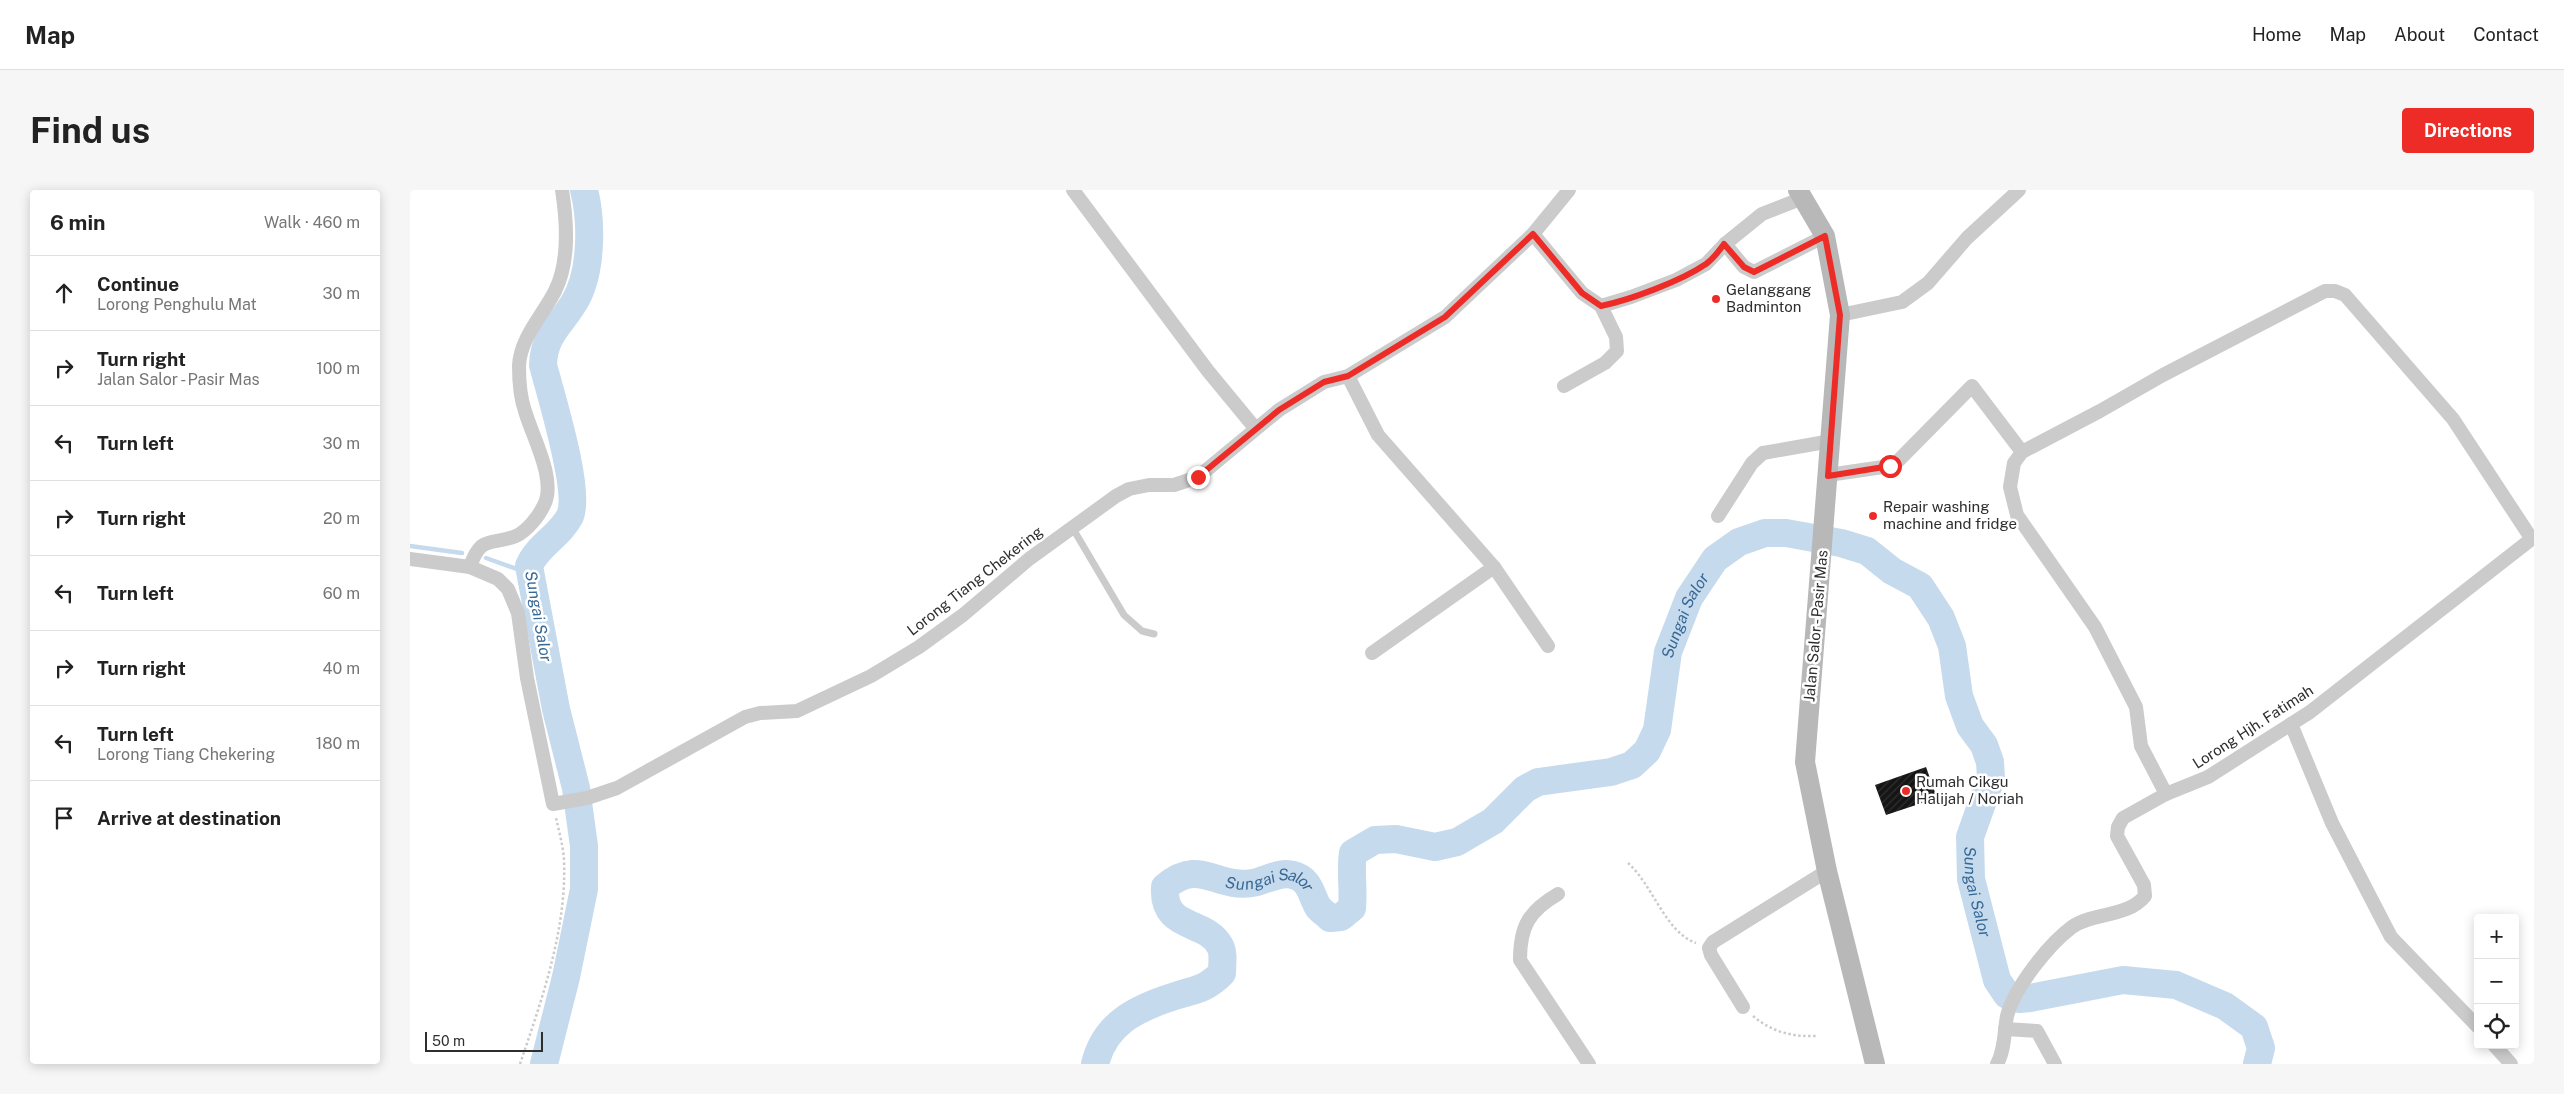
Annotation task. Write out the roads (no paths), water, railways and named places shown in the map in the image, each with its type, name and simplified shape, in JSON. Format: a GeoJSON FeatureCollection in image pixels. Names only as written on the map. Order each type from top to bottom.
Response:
{"type":"FeatureCollection","features":[{"type":"Feature","properties":{"kind":"main road","name":"Jalan Salor - Pasir Mas"},"geometry":{"type":"LineString","coordinates":[[1800,194],[1825,236],[1840,315],[1805,762],[1827,871],[1875,1064]]}},
{"type":"Feature","properties":{"kind":"street"},"geometry":{"type":"LineString","coordinates":[[410,559],[470,567],[478,548],[486,543],[523,532],[544,506],[548,496],[546,473],[524,409],[519,384],[519,363],[533,326],[556,289],[562,268],[566,246],[562,190]]}},
{"type":"Feature","properties":{"kind":"street"},"geometry":{"type":"LineString","coordinates":[[1072,190],[1208,371],[1255,428]]}},
{"type":"Feature","properties":{"kind":"street","name":"Lorong Tiang Chekering"},"geometry":{"type":"LineString","coordinates":[[470,567],[498,580],[508,589],[514,600],[527,678],[559,803],[587,798],[618,788],[745,717],[760,713],[797,711],[871,676],[920,647],[963,615],[1029,559],[1072,526],[1129,489],[1149,485],[1174,485],[1198,477],[1279,410],[1324,382],[1348,376],[1445,317],[1533,234],[1569,190]]}},
{"type":"Feature","properties":{"kind":"street"},"geometry":{"type":"LineString","coordinates":[[1840,315],[1902,302],[1928,283],[1967,238],[2019,190]]}},
{"type":"Feature","properties":{"kind":"street"},"geometry":{"type":"LineString","coordinates":[[1601,306],[1676,280],[1706,264],[1724,244],[1762,214],[1800,194]]}},
{"type":"Feature","properties":{"kind":"street"},"geometry":{"type":"LineString","coordinates":[[1533,234],[1582,293],[1601,306],[1616,337],[1617,351],[1605,363],[1564,386]]}},
{"type":"Feature","properties":{"kind":"street"},"geometry":{"type":"LineString","coordinates":[[1724,244],[1744,267],[1754,272],[1825,236]]}},
{"type":"Feature","properties":{"kind":"street"},"geometry":{"type":"LineString","coordinates":[[2166,794],[2141,746],[2136,706],[2095,627],[2017,515],[2010,487],[2014,463],[2022,452],[2163,375],[2325,292],[2335,291],[2345,295],[2453,419],[2532,538]]}},
{"type":"Feature","properties":{"kind":"street"},"geometry":{"type":"LineString","coordinates":[[1348,376],[1378,435],[1494,567],[1548,646]]}},
{"type":"Feature","properties":{"kind":"street"},"geometry":{"type":"LineString","coordinates":[[1828,476],[1890,466],[1898,461],[1972,386],[2022,452]]}},
{"type":"Feature","properties":{"kind":"street"},"geometry":{"type":"LineString","coordinates":[[1718,516],[1752,463],[1763,453],[1831,441]]}},
{"type":"Feature","properties":{"kind":"street","name":"Lorong Hjh. Fatimah"},"geometry":{"type":"LineString","coordinates":[[1997,1064],[2002,1051],[2008,1013],[2038,960],[2073,926],[2138,905],[2145,896],[2144,885],[2117,836],[2118,827],[2123,818],[2166,794],[2208,777],[2291,724],[2532,538]]}},
{"type":"Feature","properties":{"kind":"street"},"geometry":{"type":"LineString","coordinates":[[1372,653],[1494,567]]}},
{"type":"Feature","properties":{"kind":"street"},"geometry":{"type":"LineString","coordinates":[[2291,724],[2332,823],[2391,937],[2474,1023]]}},
{"type":"Feature","properties":{"kind":"street"},"geometry":{"type":"LineString","coordinates":[[1743,1007],[1711,955],[1709,948],[1713,942],[1827,871]]}},
{"type":"Feature","properties":{"kind":"street"},"geometry":{"type":"LineString","coordinates":[[1558,894],[1540,904],[1526,922],[1520,939],[1520,960],[1589,1064]]}},
{"type":"Feature","properties":{"kind":"street"},"geometry":{"type":"LineString","coordinates":[[2005,1029],[2037,1031],[2055,1064]]}},
{"type":"Feature","properties":{"kind":"street"},"geometry":{"type":"LineString","coordinates":[[2498,1049],[2512,1064]]}},
{"type":"Feature","properties":{"kind":"lane"},"geometry":{"type":"LineString","coordinates":[[1072,526],[1124,615],[1142,632],[1154,634]]}},
{"type":"Feature","properties":{"kind":"waterway","name":"Sungai Salor"},"geometry":{"type":"LineString","coordinates":[[544,1064],[566,977],[584,889],[584,846],[576,788],[556,709],[529,566],[537,553],[566,523],[570,516],[572,504],[572,486],[564,443],[543,365],[546,345],[554,330],[575,301],[585,276],[589,231],[587,202],[584,190]]}},
{"type":"Feature","properties":{"kind":"waterway","name":"Sungai Salor"},"geometry":{"type":"LineString","coordinates":[[1095,1064],[1106,1038],[1124,1019],[1148,1006],[1205,986],[1222,973],[1220,946],[1205,932],[1177,918],[1170,911],[1166,901],[1165,887],[1177,878],[1198,874],[1239,884],[1257,882],[1283,874],[1293,875],[1299,877],[1307,884],[1318,907],[1322,911],[1330,918],[1341,917],[1352,908],[1353,853],[1375,840],[1396,839],[1435,847],[1457,842],[1493,821],[1525,789],[1538,782],[1611,772],[1632,765],[1647,751],[1657,730],[1668,652],[1689,598],[1715,559],[1739,542],[1765,533],[1786,533],[1841,543],[1867,551],[1892,571],[1920,586],[1941,618],[1952,646],[1959,696],[1970,726],[1984,745],[1990,762],[1991,778],[1970,837],[1971,879],[1997,980],[2007,995],[2020,999],[2030,998],[2123,980],[2176,985],[2225,1006],[2254,1027],[2261,1048],[2257,1064]]}},
{"type":"Feature","properties":{"kind":"waterway"},"geometry":{"type":"LineString","coordinates":[[410,546],[462,553]]}},
{"type":"Feature","properties":{"kind":"waterway"},"geometry":{"type":"LineString","coordinates":[[486,558],[528,573]]}},
{"type":"Feature","properties":{"kind":"place","name":"Gelanggang Badminton"},"geometry":{"type":"Point","coordinates":[1716,299]}},
{"type":"Feature","properties":{"kind":"place","name":"Repair washing machine and fridge"},"geometry":{"type":"Point","coordinates":[1873,516]}},
{"type":"Feature","properties":{"kind":"place","name":"Rumah Cikgu Halijah / Noriah"},"geometry":{"type":"Point","coordinates":[1906,791]}}]}
